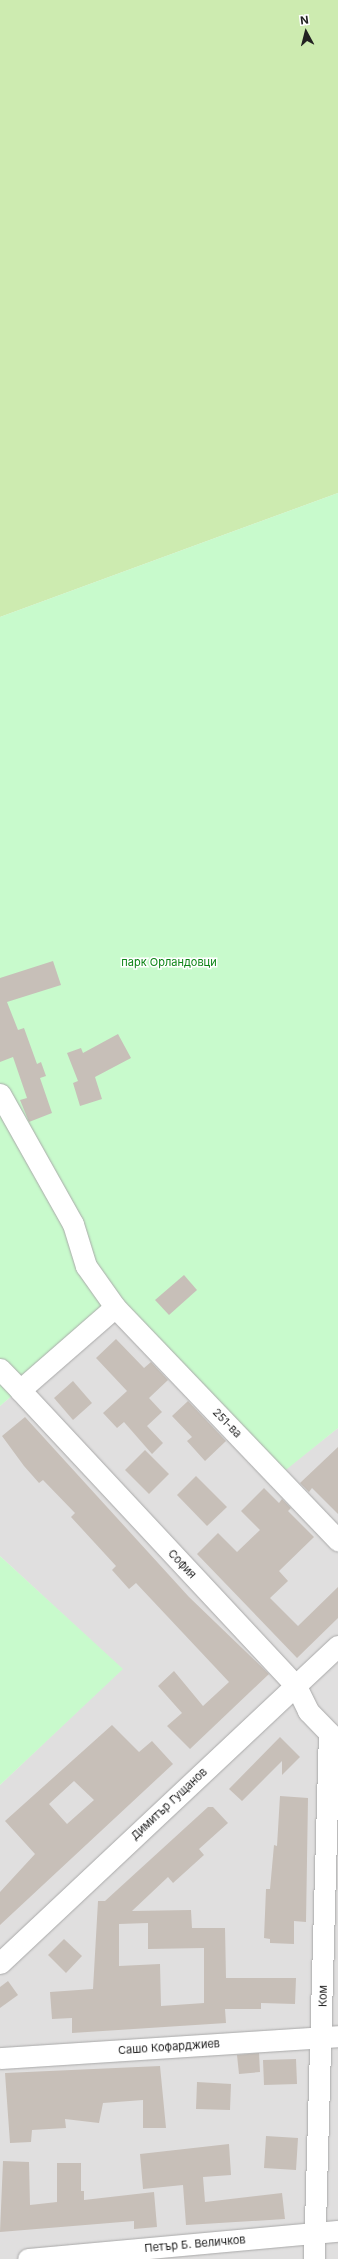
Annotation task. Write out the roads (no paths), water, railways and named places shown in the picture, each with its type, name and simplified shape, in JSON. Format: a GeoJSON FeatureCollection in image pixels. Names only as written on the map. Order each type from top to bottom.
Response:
{"type":"FeatureCollection","features":[{"type":"Feature","properties":{"kind":"street","name":"251-ва"},"geometry":{"type":"LineString","coordinates":[[0,1094],[74,1224],[86,1266],[115,1307],[338,1540]]}},
{"type":"Feature","properties":{"kind":"street"},"geometry":{"type":"LineString","coordinates":[[20,1390],[115,1307]]}},
{"type":"Feature","properties":{"kind":"street","name":"София"},"geometry":{"type":"LineString","coordinates":[[0,1369],[296,1686],[308,1711],[334,1738]]}},
{"type":"Feature","properties":{"kind":"street","name":"Димитър Гущанов"},"geometry":{"type":"LineString","coordinates":[[0,1963],[338,1646]]}},
{"type":"Feature","properties":{"kind":"street","name":"Ком"},"geometry":{"type":"LineString","coordinates":[[314,2259],[330,2036],[334,1738]]}},
{"type":"Feature","properties":{"kind":"street","name":"Сашо Кофарджиев"},"geometry":{"type":"LineString","coordinates":[[0,2058],[330,2036]]}},
{"type":"Feature","properties":{"kind":"street","name":"Петър Б. Величков"},"geometry":{"type":"LineString","coordinates":[[28,2259],[101,2256],[316,2232],[338,2231]]}},
{"type":"Feature","properties":{"kind":"park label","name":"парк Орландовци"},"geometry":{"type":"Point","coordinates":[169,962]}}]}
